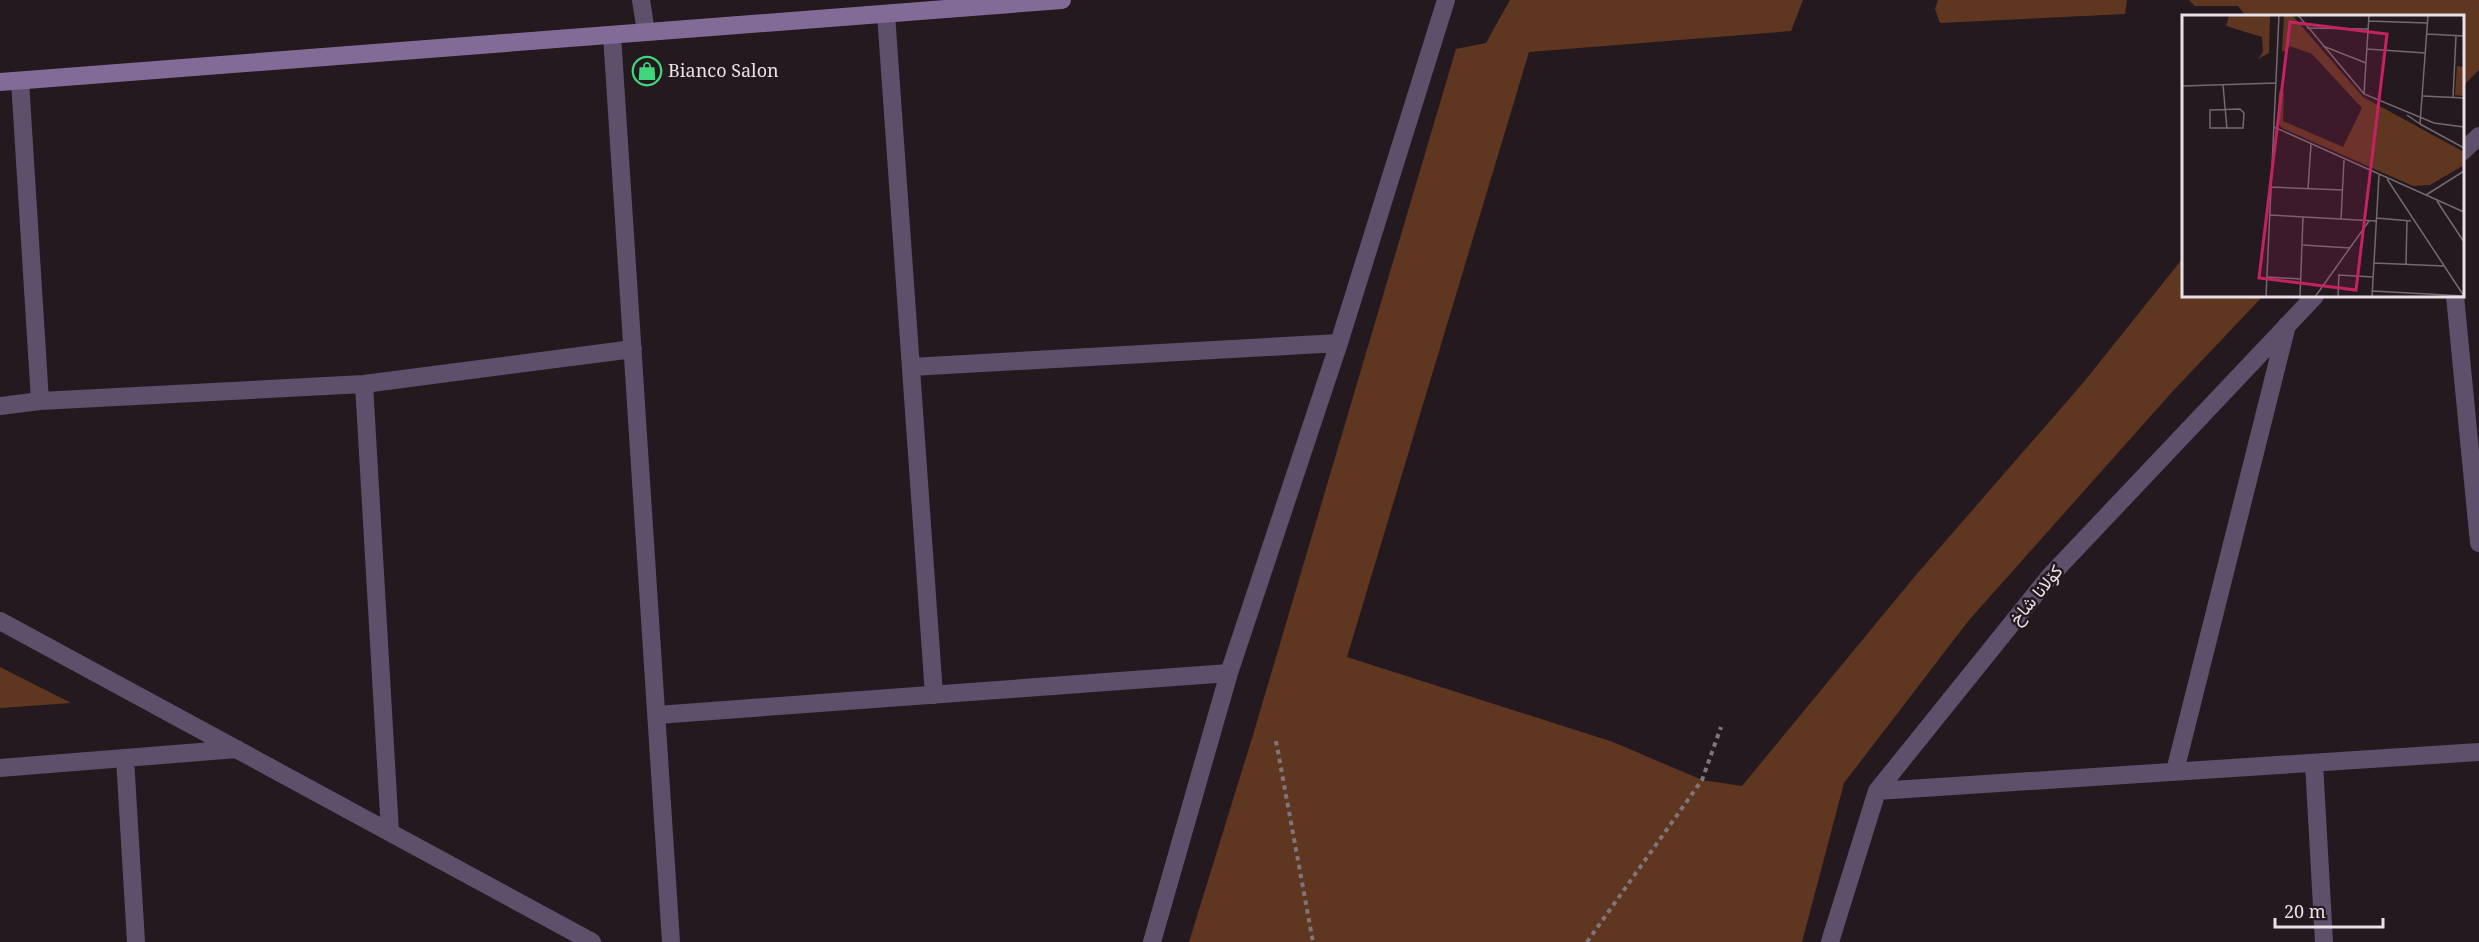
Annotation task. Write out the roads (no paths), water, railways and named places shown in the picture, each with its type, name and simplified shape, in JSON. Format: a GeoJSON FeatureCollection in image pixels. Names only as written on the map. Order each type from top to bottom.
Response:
{"type":"FeatureCollection","features":[{"type":"Feature","properties":{"kind":"street"},"geometry":{"type":"LineString","coordinates":[[641,0],[646,32]]}},
{"type":"Feature","properties":{"kind":"street"},"geometry":{"type":"LineString","coordinates":[[0,82],[1062,0]]}},
{"type":"Feature","properties":{"kind":"street"},"geometry":{"type":"LineString","coordinates":[[1152,942],[1229,673],[1340,343],[1446,0]]}},
{"type":"Feature","properties":{"kind":"street"},"geometry":{"type":"LineString","coordinates":[[886,14],[934,695]]}},
{"type":"Feature","properties":{"kind":"street"},"geometry":{"type":"LineString","coordinates":[[612,35],[671,942]]}},
{"type":"Feature","properties":{"kind":"street"},"geometry":{"type":"LineString","coordinates":[[20,81],[40,401]]}},
{"type":"Feature","properties":{"kind":"street"},"geometry":{"type":"LineString","coordinates":[[2464,151],[2479,136]]}},
{"type":"Feature","properties":{"kind":"street","name":"کۆلانا شاخ"},"geometry":{"type":"LineString","coordinates":[[1830,942],[1877,791],[2050,576],[2288,321],[2314,297]]}},
{"type":"Feature","properties":{"kind":"street"},"geometry":{"type":"LineString","coordinates":[[2455,297],[2479,543]]}},
{"type":"Feature","properties":{"kind":"street"},"geometry":{"type":"LineString","coordinates":[[2175,771],[2288,321]]}},
{"type":"Feature","properties":{"kind":"street"},"geometry":{"type":"LineString","coordinates":[[911,368],[1340,343]]}},
{"type":"Feature","properties":{"kind":"street"},"geometry":{"type":"LineString","coordinates":[[0,406],[40,401],[364,384],[633,349]]}},
{"type":"Feature","properties":{"kind":"street"},"geometry":{"type":"LineString","coordinates":[[364,384],[390,832]]}},
{"type":"Feature","properties":{"kind":"street"},"geometry":{"type":"LineString","coordinates":[[0,621],[592,942]]}},
{"type":"Feature","properties":{"kind":"street"},"geometry":{"type":"LineString","coordinates":[[657,715],[1229,673]]}},
{"type":"Feature","properties":{"kind":"street"},"geometry":{"type":"LineString","coordinates":[[0,768],[238,749]]}},
{"type":"Feature","properties":{"kind":"street"},"geometry":{"type":"LineString","coordinates":[[1877,791],[2479,752]]}},
{"type":"Feature","properties":{"kind":"street"},"geometry":{"type":"LineString","coordinates":[[124,758],[136,942]]}},
{"type":"Feature","properties":{"kind":"street"},"geometry":{"type":"LineString","coordinates":[[2314,763],[2324,942]]}},
{"type":"Feature","properties":{"kind":"place","name":"Bianco Salon"},"geometry":{"type":"Point","coordinates":[647,71]}}]}
